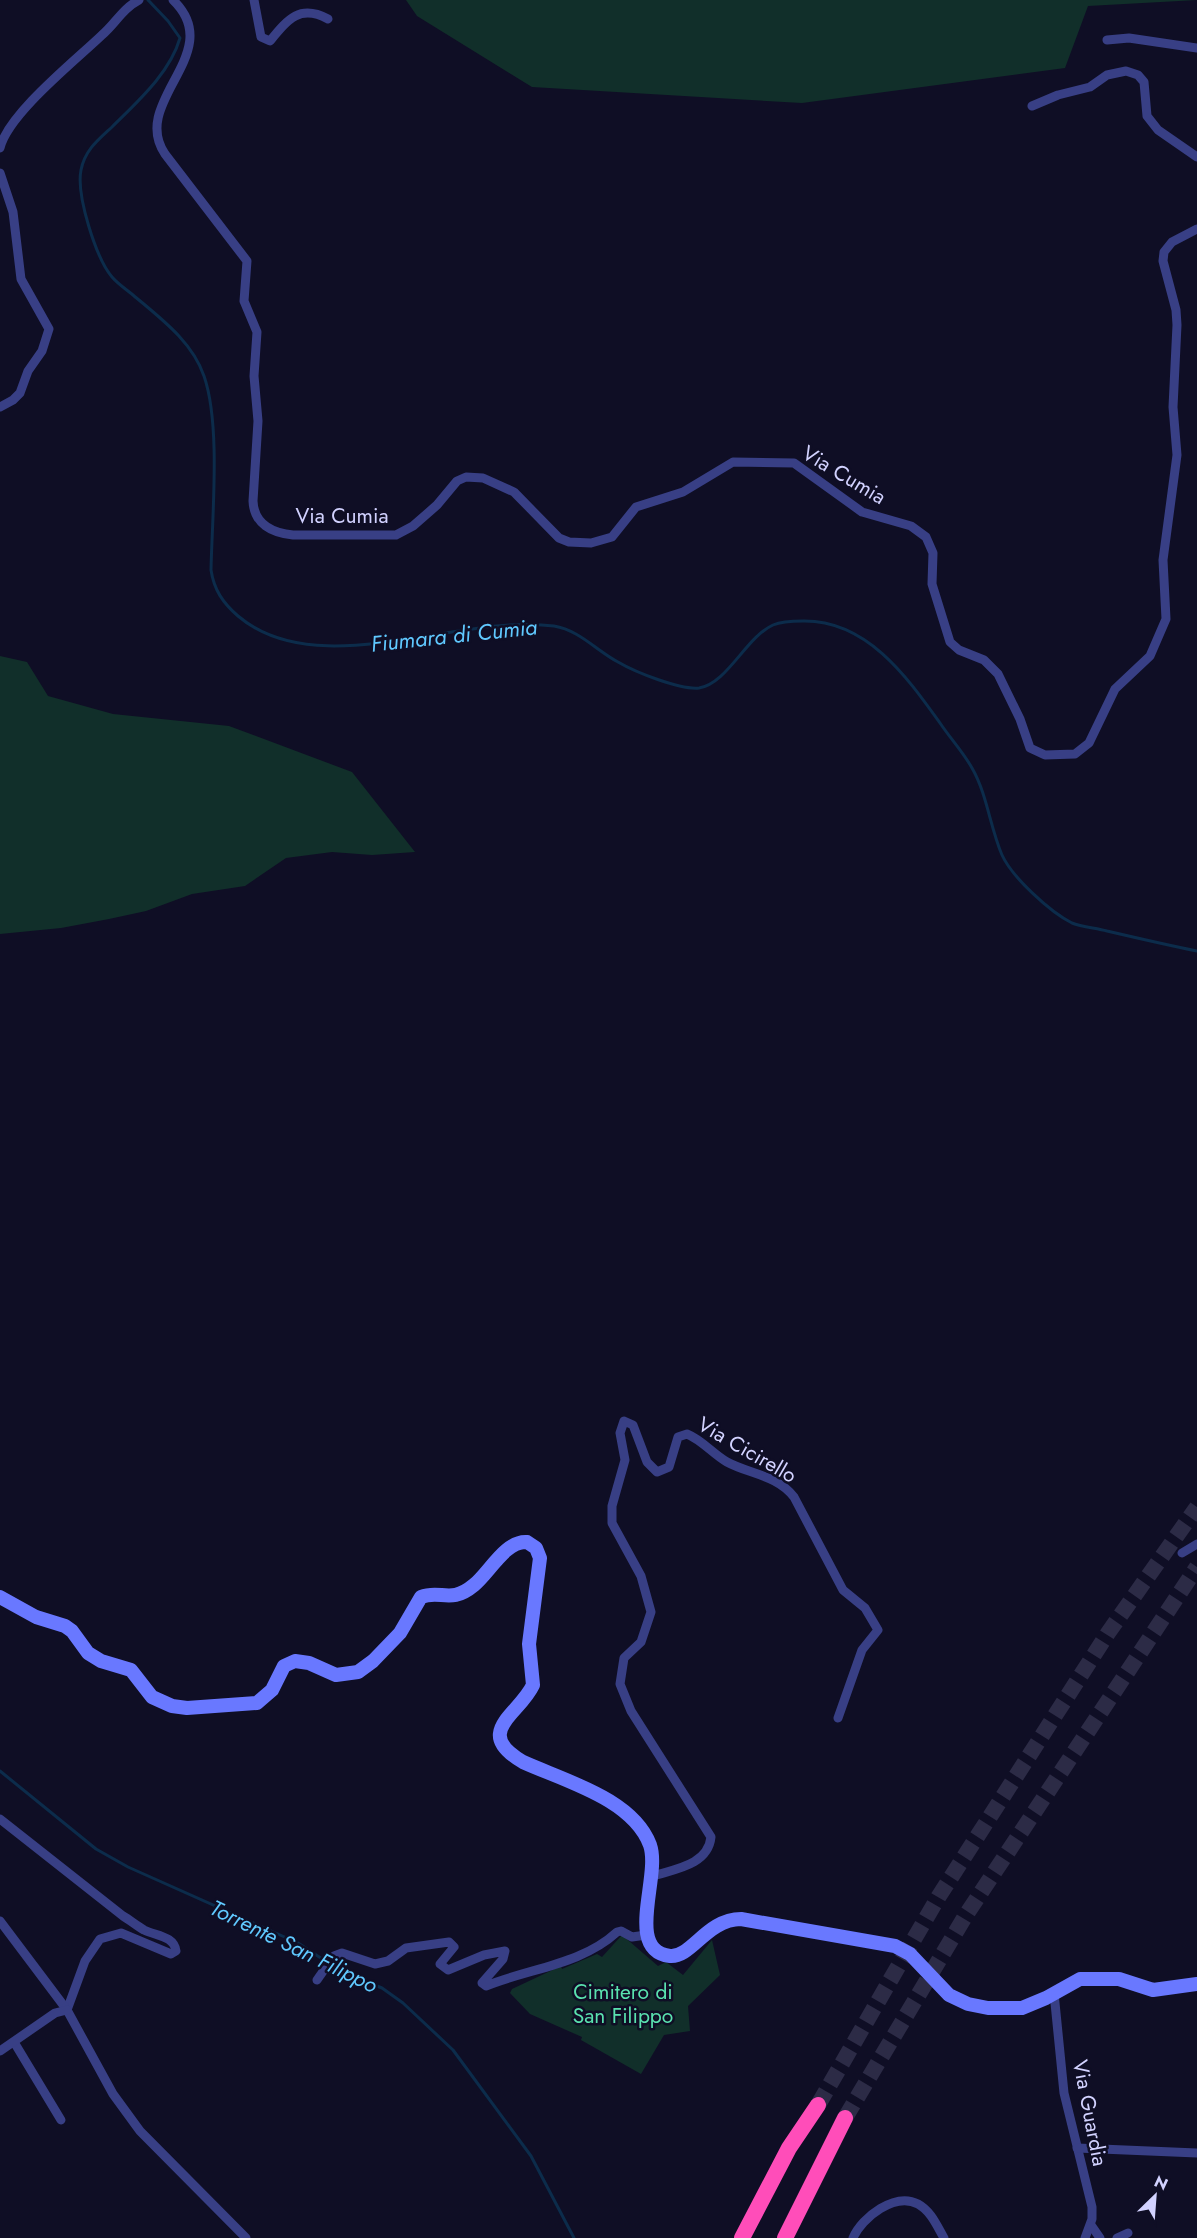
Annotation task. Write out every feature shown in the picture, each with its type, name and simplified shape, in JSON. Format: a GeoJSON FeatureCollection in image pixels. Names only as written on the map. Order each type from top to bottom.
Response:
{"type":"FeatureCollection","features":[{"type":"Feature","properties":{"kind":"highway"},"geometry":{"type":"LineString","coordinates":[[742,2238],[789,2148],[818,2105],[754,2238]]}},
{"type":"Feature","properties":{"kind":"highway"},"geometry":{"type":"LineString","coordinates":[[785,2238],[845,2118]]}},
{"type":"Feature","properties":{"kind":"highway"},"geometry":{"type":"LineString","coordinates":[[796,2238],[815,2197],[831,2146]]}},
{"type":"Feature","properties":{"kind":"street","name":"Via Cumia"},"geometry":{"type":"LineString","coordinates":[[173,0],[187,19],[190,44],[160,113],[156,137],[165,154],[247,261],[244,301],[257,332],[254,370],[257,427],[253,501],[254,513],[259,522],[276,532],[293,535],[396,535],[408,530],[430,512],[457,481],[471,476],[489,480],[514,492],[554,535],[563,540],[600,542],[612,537],[636,507],[683,492],[733,462],[794,463],[862,512],[911,526],[926,537],[933,553],[932,584],[947,637],[959,650],[984,660],[994,669],[1020,719],[1026,742],[1035,752],[1045,755],[1069,755],[1085,748],[1115,689],[1153,651],[1166,619],[1163,560],[1178,445],[1173,407],[1177,325],[1176,310],[1163,261],[1164,252],[1172,242],[1197,229]]}},
{"type":"Feature","properties":{"kind":"street"},"geometry":{"type":"LineString","coordinates":[[254,0],[261,37],[270,41],[292,16],[316,12],[328,19]]}},
{"type":"Feature","properties":{"kind":"street"},"geometry":{"type":"LineString","coordinates":[[0,148],[9,128],[50,82],[103,34],[122,11],[136,1]]}},
{"type":"Feature","properties":{"kind":"street"},"geometry":{"type":"LineString","coordinates":[[1107,40],[1128,38],[1197,48]]}},
{"type":"Feature","properties":{"kind":"street"},"geometry":{"type":"LineString","coordinates":[[1032,106],[1058,95],[1090,87],[1107,75],[1126,71],[1138,75],[1144,82],[1147,116],[1158,130],[1197,157]]}},
{"type":"Feature","properties":{"kind":"street"},"geometry":{"type":"LineString","coordinates":[[0,173],[13,213],[21,279],[49,329],[42,351],[28,371],[20,393],[0,407]]}},
{"type":"Feature","properties":{"kind":"street","name":"Via Cicirello"},"geometry":{"type":"LineString","coordinates":[[653,1876],[699,1859],[708,1849],[711,1837],[631,1711],[620,1684],[624,1658],[640,1642],[651,1612],[641,1576],[612,1522],[612,1506],[625,1460],[620,1432],[624,1421],[633,1425],[647,1462],[657,1472],[669,1467],[678,1437],[687,1434],[728,1462],[767,1477],[787,1489],[794,1497],[843,1590],[861,1604],[878,1627],[877,1634],[862,1650],[838,1718]]}},
{"type":"Feature","properties":{"kind":"street"},"geometry":{"type":"LineString","coordinates":[[0,1597],[36,1617],[72,1631],[88,1653],[101,1661],[130,1670],[147,1693],[158,1701],[187,1708],[222,1704],[245,1706],[263,1699],[289,1663],[302,1661],[342,1676],[364,1669],[400,1633],[421,1597],[429,1594],[451,1597],[463,1593],[481,1579],[513,1545],[523,1542],[531,1544],[539,1552],[541,1564],[529,1644],[533,1685],[504,1720],[501,1731],[502,1742],[509,1753],[523,1762],[610,1801],[632,1816],[649,1844],[653,1859],[653,1876],[645,1922],[646,1935],[658,1950],[676,1955],[686,1951],[716,1924],[734,1919],[747,1919],[895,1946],[910,1954],[944,1991],[977,2006],[1022,2008],[1074,1981],[1085,1978],[1119,1979],[1153,1990],[1197,1984]]}},
{"type":"Feature","properties":{"kind":"street"},"geometry":{"type":"LineString","coordinates":[[1182,1553],[1197,1544]]}},
{"type":"Feature","properties":{"kind":"street"},"geometry":{"type":"LineString","coordinates":[[0,1819],[123,1916],[144,1929],[171,1940],[175,1945],[176,1952],[171,1954],[121,1934],[100,1939],[90,1951],[78,1976],[67,2010]]}},
{"type":"Feature","properties":{"kind":"street"},"geometry":{"type":"LineString","coordinates":[[0,1921],[67,2010],[113,2094],[140,2131],[246,2238]]}},
{"type":"Feature","properties":{"kind":"street"},"geometry":{"type":"LineString","coordinates":[[334,1956],[342,1953],[375,1964],[388,1961],[406,1948],[449,1942],[454,1947],[440,1964],[448,1970],[484,1954],[505,1951],[503,1959],[482,1983],[486,1986],[594,1950],[617,1932],[621,1931],[632,1937],[646,1935]]}},
{"type":"Feature","properties":{"kind":"street"},"geometry":{"type":"LineString","coordinates":[[317,1980],[324,1970]]}},
{"type":"Feature","properties":{"kind":"street","name":"Via Guardia"},"geometry":{"type":"LineString","coordinates":[[1054,1993],[1064,2093],[1092,2207],[1090,2225],[1085,2238]]}},
{"type":"Feature","properties":{"kind":"street"},"geometry":{"type":"LineString","coordinates":[[0,2051],[55,2013],[67,2010]]}},
{"type":"Feature","properties":{"kind":"street"},"geometry":{"type":"LineString","coordinates":[[14,2042],[60,2120]]}},
{"type":"Feature","properties":{"kind":"street"},"geometry":{"type":"LineString","coordinates":[[1077,2148],[1197,2153]]}},
{"type":"Feature","properties":{"kind":"street"},"geometry":{"type":"LineString","coordinates":[[853,2238],[858,2227],[874,2213],[888,2205],[908,2201],[918,2204],[928,2212],[944,2238]]}},
{"type":"Feature","properties":{"kind":"street"},"geometry":{"type":"LineString","coordinates":[[1090,2225],[1100,2238]]}},
{"type":"Feature","properties":{"kind":"street"},"geometry":{"type":"LineString","coordinates":[[1117,2238],[1128,2233]]}},
{"type":"Feature","properties":{"kind":"green space"},"geometry":{"type":"Polygon","coordinates":[[[406,0],[1197,0],[1088,6],[1065,68],[802,103],[532,87],[417,16],[406,0]]]}},
{"type":"Feature","properties":{"kind":"green space"},"geometry":{"type":"Polygon","coordinates":[[[0,656],[27,662],[48,696],[113,714],[229,726],[352,772],[415,852],[372,855],[332,852],[286,858],[245,886],[192,894],[146,911],[109,919],[61,928],[0,934],[0,656]]]}},
{"type":"Feature","properties":{"kind":"green space","name":"Cimitero di San Filippo"},"geometry":{"type":"Polygon","coordinates":[[[622,1935],[658,1966],[666,1962],[683,1975],[712,1940],[720,1975],[688,2006],[690,2031],[664,2035],[641,2074],[581,2040],[582,2037],[530,2014],[510,1993],[512,1989],[561,1966],[562,1969],[597,1954],[602,1957],[622,1935]]]}},
{"type":"Feature","properties":{"kind":"waterway","name":"Fiumara di Cumia"},"geometry":{"type":"LineString","coordinates":[[148,0],[180,38],[161,75],[89,151],[81,170],[81,195],[94,241],[112,277],[183,341],[199,363],[204,376],[209,396],[214,445],[211,570],[220,596],[238,616],[271,635],[308,644],[348,646],[516,625],[554,626],[572,632],[635,671],[691,688],[709,685],[719,678],[754,639],[773,625],[803,621],[826,623],[847,630],[883,654],[899,670],[965,756],[977,778],[1002,855],[1032,893],[1063,918],[1080,926],[1197,951]]}},
{"type":"Feature","properties":{"kind":"waterway","name":"Torrente San Filippo"},"geometry":{"type":"LineString","coordinates":[[0,1771],[96,1849],[128,1867],[298,1943],[342,1972],[382,1988],[403,2003],[453,2050],[531,2156],[574,2238]]}},
{"type":"Feature","properties":{"kind":"tunnel"},"geometry":{"type":"LineString","coordinates":[[818,2105],[939,1896],[1108,1633],[1197,1507]]}},
{"type":"Feature","properties":{"kind":"tunnel"},"geometry":{"type":"LineString","coordinates":[[845,2118],[966,1915],[1197,1567]]}}]}
